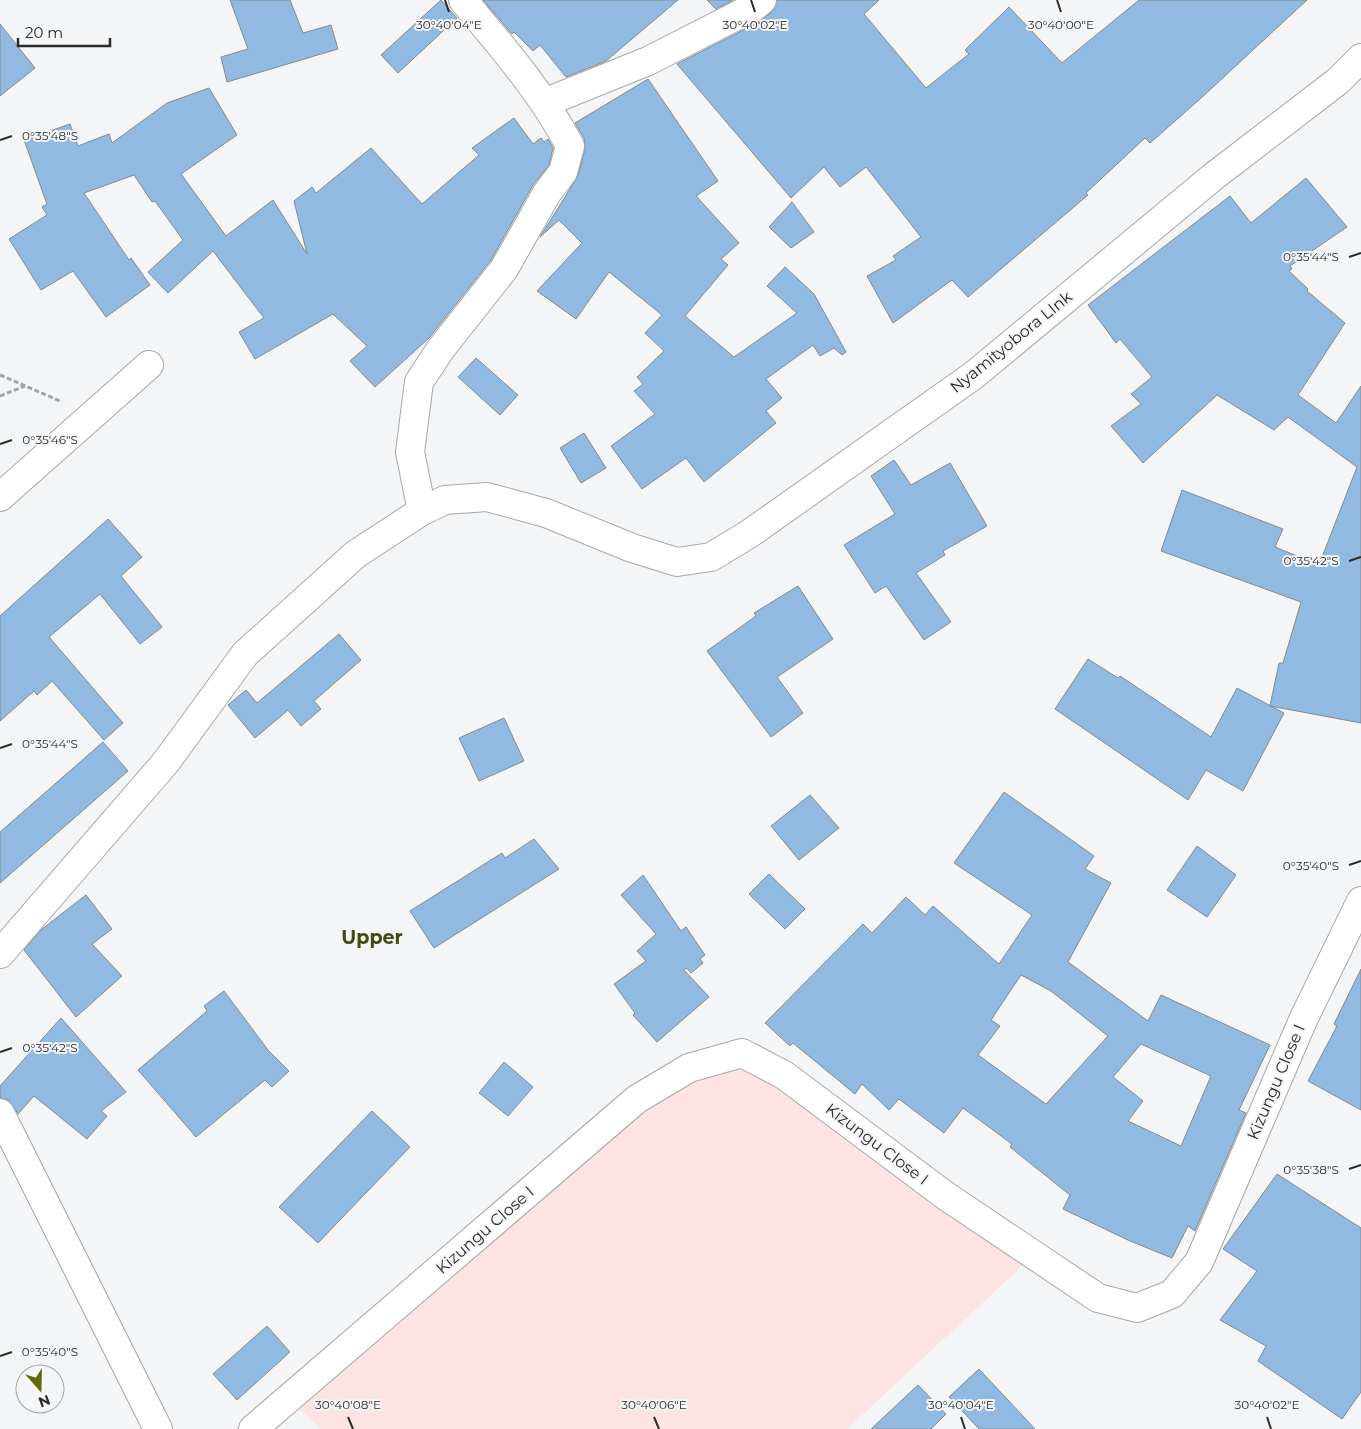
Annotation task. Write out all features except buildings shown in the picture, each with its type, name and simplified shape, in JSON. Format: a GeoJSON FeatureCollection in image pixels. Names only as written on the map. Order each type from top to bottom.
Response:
{"type":"FeatureCollection","features":[{"type":"Feature","properties":{"kind":"street"},"geometry":{"type":"LineString","coordinates":[[422,511],[410,452],[419,382],[440,350],[504,269],[547,193],[563,172],[570,146],[529,80],[463,0]]}},
{"type":"Feature","properties":{"kind":"street"},"geometry":{"type":"LineString","coordinates":[[544,103],[648,61],[752,8],[762,0]]}},
{"type":"Feature","properties":{"kind":"street","name":"Nyamityobora LInk"},"geometry":{"type":"LineString","coordinates":[[0,954],[166,762],[245,654],[356,554],[422,511],[445,500],[487,497],[546,513],[632,548],[677,562],[711,557],[749,534],[974,374],[1214,176],[1338,80],[1361,58]]}},
{"type":"Feature","properties":{"kind":"street"},"geometry":{"type":"LineString","coordinates":[[0,497],[149,365]]}},
{"type":"Feature","properties":{"kind":"street","name":"Kizungu Close I"},"geometry":{"type":"LineString","coordinates":[[254,1429],[637,1100],[689,1068],[742,1053],[784,1075],[946,1196],[1098,1298],[1137,1308],[1172,1294],[1199,1262],[1303,1020],[1361,901]]}},
{"type":"Feature","properties":{"kind":"street"},"geometry":{"type":"LineString","coordinates":[[0,1113],[158,1429]]}},
{"type":"Feature","properties":{"kind":"path"},"geometry":{"type":"LineString","coordinates":[[0,375],[92,415]]}},
{"type":"Feature","properties":{"kind":"path"},"geometry":{"type":"LineString","coordinates":[[0,396],[25,386]]}},
{"type":"Feature","properties":{"kind":"shaded area"},"geometry":{"type":"Polygon","coordinates":[[[742,1053],[1034,1255],[847,1429],[321,1429],[289,1399],[689,1068],[742,1053]]]}},
{"type":"Feature","properties":{"kind":"district","name":"Upper"},"geometry":{"type":"Point","coordinates":[372,937]}}]}
